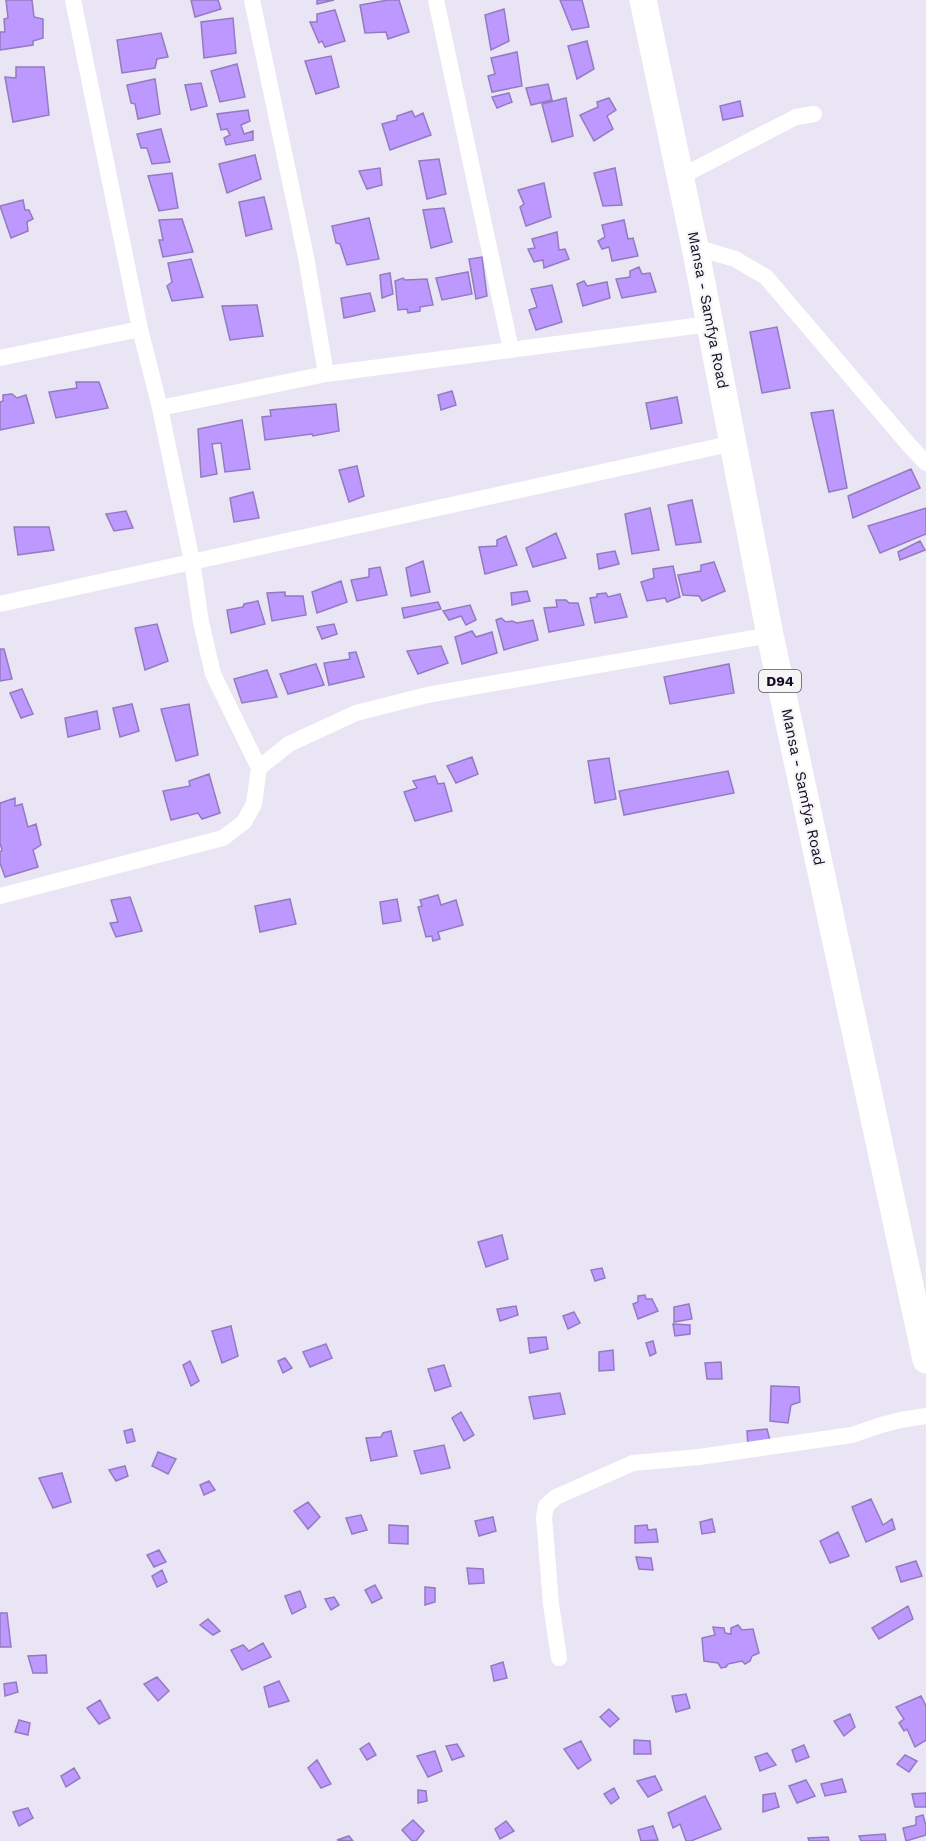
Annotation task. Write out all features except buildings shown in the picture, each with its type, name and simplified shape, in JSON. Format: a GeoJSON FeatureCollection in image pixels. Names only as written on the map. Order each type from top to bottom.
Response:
{"type":"FeatureCollection","features":[{"type":"Feature","properties":{"kind":"main road","name":"Mansa - Samfya Road"},"geometry":{"type":"LineString","coordinates":[[643,0],[695,247],[771,635],[926,1360]]}},
{"type":"Feature","properties":{"kind":"street"},"geometry":{"type":"LineString","coordinates":[[0,896],[223,838],[244,822],[254,804],[259,768],[213,674],[201,622],[192,561],[160,408],[140,329],[73,0]]}},
{"type":"Feature","properties":{"kind":"street"},"geometry":{"type":"LineString","coordinates":[[252,0],[306,257],[326,374]]}},
{"type":"Feature","properties":{"kind":"street"},"geometry":{"type":"LineString","coordinates":[[436,0],[511,350]]}},
{"type":"Feature","properties":{"kind":"street"},"geometry":{"type":"LineString","coordinates":[[680,177],[796,117],[814,114]]}},
{"type":"Feature","properties":{"kind":"street"},"geometry":{"type":"LineString","coordinates":[[695,247],[735,259],[766,277],[926,463]]}},
{"type":"Feature","properties":{"kind":"street"},"geometry":{"type":"LineString","coordinates":[[160,408],[326,374],[710,324]]}},
{"type":"Feature","properties":{"kind":"street"},"geometry":{"type":"LineString","coordinates":[[0,358],[140,329]]}},
{"type":"Feature","properties":{"kind":"street"},"geometry":{"type":"LineString","coordinates":[[0,604],[734,443]]}},
{"type":"Feature","properties":{"kind":"street"},"geometry":{"type":"LineString","coordinates":[[259,768],[289,744],[366,710],[427,695],[771,635]]}},
{"type":"Feature","properties":{"kind":"street"},"geometry":{"type":"LineString","coordinates":[[558,1658],[544,1518],[546,1506],[556,1497],[633,1463],[699,1457],[852,1436],[881,1425],[926,1416]]}}]}
